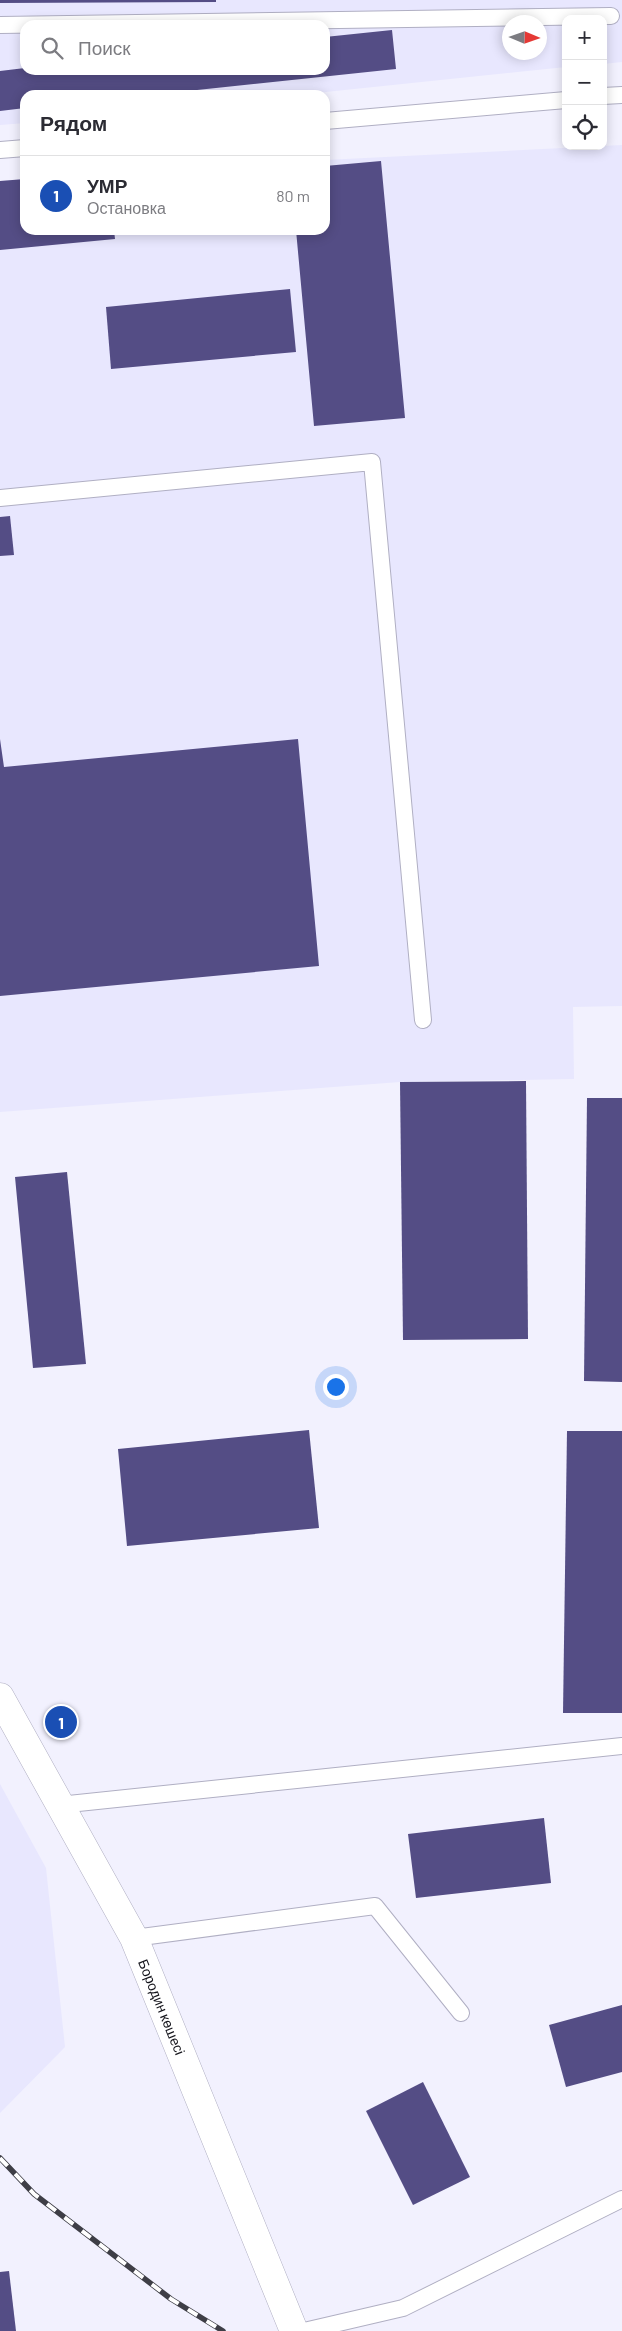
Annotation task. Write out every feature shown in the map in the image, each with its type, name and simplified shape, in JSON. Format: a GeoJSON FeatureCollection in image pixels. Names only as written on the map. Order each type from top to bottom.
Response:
{"type":"FeatureCollection","features":[{"type":"Feature","properties":{"kind":"street","name":"Бородин көшесі"},"geometry":{"type":"LineString","coordinates":[[0,1697],[134,1938],[294,2331]]}},
{"type":"Feature","properties":{"kind":"lane"},"geometry":{"type":"LineString","coordinates":[[330,20],[611,16]]}},
{"type":"Feature","properties":{"kind":"lane"},"geometry":{"type":"LineString","coordinates":[[0,25],[20,25]]}},
{"type":"Feature","properties":{"kind":"lane"},"geometry":{"type":"LineString","coordinates":[[607,96],[622,95]]}},
{"type":"Feature","properties":{"kind":"lane"},"geometry":{"type":"LineString","coordinates":[[330,121],[562,100]]}},
{"type":"Feature","properties":{"kind":"lane"},"geometry":{"type":"LineString","coordinates":[[0,150],[20,148]]}},
{"type":"Feature","properties":{"kind":"lane"},"geometry":{"type":"LineString","coordinates":[[0,498],[372,462],[423,1020]]}},
{"type":"Feature","properties":{"kind":"lane"},"geometry":{"type":"LineString","coordinates":[[59,1805],[622,1746]]}},
{"type":"Feature","properties":{"kind":"lane"},"geometry":{"type":"LineString","coordinates":[[134,1938],[375,1906],[461,2013]]}},
{"type":"Feature","properties":{"kind":"lane"},"geometry":{"type":"LineString","coordinates":[[304,2331],[402,2308],[622,2199]]}},
{"type":"Feature","properties":{"kind":"shaded area"},"geometry":{"type":"Polygon","coordinates":[[[0,0],[622,0],[622,62],[607,64],[607,15],[562,15],[562,67],[330,92],[330,90],[20,90],[20,123],[0,125],[0,0]]]}},
{"type":"Feature","properties":{"kind":"shaded area"},"geometry":{"type":"Polygon","coordinates":[[[622,145],[622,1006],[573,1007],[574,1079],[400,1082],[0,1112],[0,181],[20,179],[20,235],[330,235],[330,160],[562,148],[562,150],[607,150],[607,146],[622,145]]]}},
{"type":"Feature","properties":{"kind":"shaded area"},"geometry":{"type":"Polygon","coordinates":[[[0,1784],[46,1868],[65,2047],[0,2113],[0,1784]]]}},
{"type":"Feature","properties":{"kind":"building"},"geometry":{"type":"Polygon","coordinates":[[[0,0],[216,0],[216,2],[0,3],[0,0]]]}},
{"type":"Feature","properties":{"kind":"building"},"geometry":{"type":"Polygon","coordinates":[[[392,30],[396,69],[197,90],[20,90],[20,109],[0,111],[0,71],[20,69],[20,75],[330,75],[330,36],[392,30]]]}},
{"type":"Feature","properties":{"kind":"building"},"geometry":{"type":"Polygon","coordinates":[[[381,161],[405,418],[314,426],[296,235],[330,235],[330,166],[381,161]]]}},
{"type":"Feature","properties":{"kind":"building"},"geometry":{"type":"Polygon","coordinates":[[[20,179],[20,235],[115,235],[115,239],[0,250],[0,181],[20,179]]]}},
{"type":"Feature","properties":{"kind":"building"},"geometry":{"type":"Polygon","coordinates":[[[290,289],[296,352],[111,369],[106,307],[290,289]]]}},
{"type":"Feature","properties":{"kind":"building"},"geometry":{"type":"Polygon","coordinates":[[[10,516],[14,555],[0,556],[0,517],[10,516]]]}},
{"type":"Feature","properties":{"kind":"building"},"geometry":{"type":"Polygon","coordinates":[[[0,739],[4,767],[298,739],[319,966],[0,996],[0,739]]]}},
{"type":"Feature","properties":{"kind":"building"},"geometry":{"type":"Polygon","coordinates":[[[526,1081],[528,1339],[403,1340],[400,1082],[526,1081]]]}},
{"type":"Feature","properties":{"kind":"building"},"geometry":{"type":"Polygon","coordinates":[[[587,1098],[622,1098],[622,1382],[584,1381],[587,1098]]]}},
{"type":"Feature","properties":{"kind":"building"},"geometry":{"type":"Polygon","coordinates":[[[67,1172],[86,1364],[33,1368],[15,1177],[67,1172]]]}},
{"type":"Feature","properties":{"kind":"building"},"geometry":{"type":"Polygon","coordinates":[[[309,1430],[319,1528],[127,1546],[118,1449],[309,1430]]]}},
{"type":"Feature","properties":{"kind":"building"},"geometry":{"type":"Polygon","coordinates":[[[567,1431],[622,1431],[622,1713],[563,1713],[567,1431]]]}},
{"type":"Feature","properties":{"kind":"building"},"geometry":{"type":"Polygon","coordinates":[[[544,1818],[551,1883],[416,1898],[408,1834],[544,1818]]]}},
{"type":"Feature","properties":{"kind":"building"},"geometry":{"type":"Polygon","coordinates":[[[622,2005],[622,2072],[566,2087],[549,2025],[622,2005]]]}},
{"type":"Feature","properties":{"kind":"building"},"geometry":{"type":"Polygon","coordinates":[[[423,2082],[470,2177],[413,2205],[366,2111],[423,2082]]]}},
{"type":"Feature","properties":{"kind":"building"},"geometry":{"type":"Polygon","coordinates":[[[9,2271],[16,2331],[0,2331],[0,2272],[9,2271]]]}},
{"type":"Feature","properties":{"kind":"railway"},"geometry":{"type":"LineString","coordinates":[[0,2158],[34,2194],[171,2299],[223,2331]]}},
{"type":"Feature","properties":{"kind":"place","name":"УМР"},"geometry":{"type":"Point","coordinates":[61,1722]}}]}
